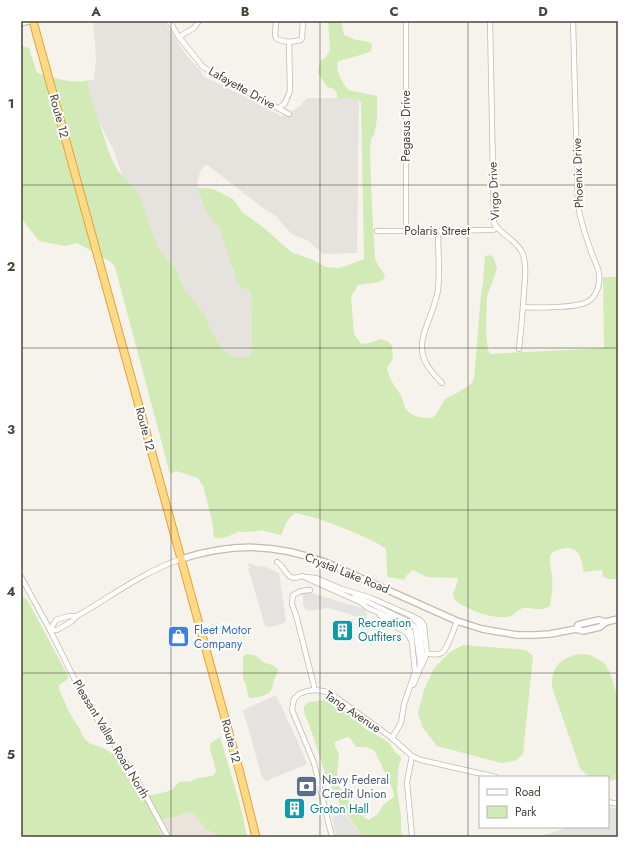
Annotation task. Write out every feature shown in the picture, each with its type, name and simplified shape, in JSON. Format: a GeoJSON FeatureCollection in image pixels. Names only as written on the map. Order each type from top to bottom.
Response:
{"type":"FeatureCollection","features":[{"type":"Feature","properties":{"kind":"highway","name":"Route 12"},"geometry":{"type":"LineString","coordinates":[[33,21],[240,773],[256,837]]}},
{"type":"Feature","properties":{"kind":"street"},"geometry":{"type":"LineString","coordinates":[[21,23],[28,21]]}},
{"type":"Feature","properties":{"kind":"street","name":"Lafayette Drive"},"geometry":{"type":"LineString","coordinates":[[169,21],[179,37],[195,57],[209,71],[289,114]]}},
{"type":"Feature","properties":{"kind":"street"},"geometry":{"type":"LineString","coordinates":[[179,37],[194,28],[199,21]]}},
{"type":"Feature","properties":{"kind":"street"},"geometry":{"type":"LineString","coordinates":[[276,21],[276,39],[289,42],[301,40],[303,21]]}},
{"type":"Feature","properties":{"kind":"street","name":"Pegasus Drive"},"geometry":{"type":"LineString","coordinates":[[406,21],[406,231]]}},
{"type":"Feature","properties":{"kind":"street","name":"Virgo Drive"},"geometry":{"type":"LineString","coordinates":[[490,21],[494,223],[497,228],[518,246],[522,253],[525,277],[519,349]]}},
{"type":"Feature","properties":{"kind":"street","name":"Phoenix Drive"},"geometry":{"type":"LineString","coordinates":[[523,306],[534,308],[581,304],[588,302],[594,295],[598,286],[598,269],[579,216],[573,21]]}},
{"type":"Feature","properties":{"kind":"street"},"geometry":{"type":"LineString","coordinates":[[279,108],[285,103],[290,91],[289,42]]}},
{"type":"Feature","properties":{"kind":"street","name":"Polaris Street"},"geometry":{"type":"LineString","coordinates":[[377,230],[438,231],[493,230],[497,228]]}},
{"type":"Feature","properties":{"kind":"street"},"geometry":{"type":"LineString","coordinates":[[438,231],[438,290],[422,345],[425,361],[431,372],[442,383]]}},
{"type":"Feature","properties":{"kind":"street","name":"Crystal Lake Road"},"geometry":{"type":"LineString","coordinates":[[50,630],[57,630],[140,577],[166,564],[206,553],[236,548],[255,547],[288,550],[306,555],[457,621],[482,629],[516,635],[550,634],[576,629],[583,631],[600,627],[606,622],[617,620]]}},
{"type":"Feature","properties":{"kind":"street"},"geometry":{"type":"LineString","coordinates":[[277,562],[282,565],[285,573],[288,575],[296,578],[302,576],[316,578],[342,589],[377,600],[418,619],[423,624],[427,653],[406,697]]}},
{"type":"Feature","properties":{"kind":"street","name":"Pleasant Valley Road North"},"geometry":{"type":"LineString","coordinates":[[21,576],[87,704],[140,785],[168,837]]}},
{"type":"Feature","properties":{"kind":"street"},"geometry":{"type":"LineString","coordinates":[[302,576],[360,602],[368,608],[407,626],[411,632],[415,672],[406,697],[401,722],[392,738]]}},
{"type":"Feature","properties":{"kind":"street"},"geometry":{"type":"LineString","coordinates":[[302,576],[364,600],[409,622],[416,630],[420,664],[419,672]]}},
{"type":"Feature","properties":{"kind":"street","name":"Tang Avenue"},"geometry":{"type":"LineString","coordinates":[[310,590],[301,591],[293,595],[292,604],[315,690],[330,693],[392,738],[412,756],[421,760],[492,776]]}},
{"type":"Feature","properties":{"kind":"street"},"geometry":{"type":"LineString","coordinates":[[404,612],[418,623],[420,628],[423,663]]}},
{"type":"Feature","properties":{"kind":"street","name":"Crystal Lake Road"},"geometry":{"type":"LineString","coordinates":[[50,630],[56,620],[69,616],[77,616]]}},
{"type":"Feature","properties":{"kind":"street"},"geometry":{"type":"LineString","coordinates":[[427,653],[432,655],[443,652],[457,621]]}},
{"type":"Feature","properties":{"kind":"street"},"geometry":{"type":"LineString","coordinates":[[315,690],[299,694],[294,699],[292,710],[314,763],[332,837]]}},
{"type":"Feature","properties":{"kind":"street"},"geometry":{"type":"LineString","coordinates":[[412,756],[407,782],[412,837]]}},
{"type":"Feature","properties":{"kind":"shaded area"},"geometry":{"type":"Polygon","coordinates":[[[93,21],[164,21],[186,55],[201,71],[204,77],[281,116],[286,116],[301,105],[307,98],[359,98],[357,253],[323,254],[307,240],[293,235],[277,217],[206,164],[200,172],[197,181],[201,201],[209,216],[219,227],[233,272],[243,288],[251,291],[252,347],[250,357],[234,357],[222,349],[210,329],[205,315],[185,290],[180,275],[172,263],[160,251],[150,226],[143,202],[122,175],[114,151],[98,120],[89,92],[88,80],[94,80],[96,59],[93,21]]]}},
{"type":"Feature","properties":{"kind":"shaded area"},"geometry":{"type":"Polygon","coordinates":[[[248,563],[266,567],[279,573],[286,621],[281,624],[270,627],[265,626],[248,568],[252,567],[248,566],[248,563]]]}},
{"type":"Feature","properties":{"kind":"shaded area"},"geometry":{"type":"Polygon","coordinates":[[[305,591],[364,609],[367,614],[366,620],[328,608],[309,611],[304,608],[302,593],[305,591]]]}},
{"type":"Feature","properties":{"kind":"shaded area"},"geometry":{"type":"Polygon","coordinates":[[[276,695],[307,764],[266,781],[262,777],[243,710],[276,695]]]}},
{"type":"Feature","properties":{"kind":"shaded area"},"geometry":{"type":"Polygon","coordinates":[[[609,807],[618,809],[618,837],[538,837],[566,828],[609,828],[609,807]]]}},
{"type":"Feature","properties":{"kind":"shaded area"},"geometry":{"type":"Polygon","coordinates":[[[191,812],[199,819],[204,828],[214,833],[217,837],[162,837],[157,825],[158,821],[164,818],[191,812]]]}},
{"type":"Feature","properties":{"kind":"shaded area"},"geometry":{"type":"Polygon","coordinates":[[[345,814],[363,837],[336,837],[332,817],[345,814]]]}},
{"type":"Feature","properties":{"kind":"green space"},"geometry":{"type":"Polygon","coordinates":[[[328,21],[341,21],[344,35],[372,44],[371,51],[359,56],[338,61],[337,65],[337,69],[343,84],[348,90],[377,96],[377,119],[374,135],[371,139],[370,150],[372,208],[375,258],[385,275],[383,280],[358,285],[351,297],[354,334],[361,344],[381,339],[389,342],[392,346],[393,359],[387,368],[408,412],[425,418],[432,418],[437,413],[445,399],[470,385],[474,379],[485,256],[490,255],[494,258],[497,269],[487,296],[486,333],[488,350],[491,354],[604,348],[603,277],[618,277],[618,579],[608,579],[603,576],[602,570],[584,572],[579,554],[573,549],[564,548],[553,552],[550,556],[552,594],[550,606],[544,609],[523,608],[511,616],[500,617],[486,615],[471,610],[454,599],[453,593],[458,578],[427,577],[413,570],[404,580],[388,577],[386,549],[363,536],[310,517],[295,513],[288,520],[281,535],[261,530],[239,531],[224,538],[214,537],[212,520],[203,486],[198,478],[176,471],[170,474],[115,267],[111,262],[77,243],[65,246],[39,241],[21,218],[21,46],[29,48],[37,73],[76,82],[88,80],[89,92],[110,155],[118,171],[139,194],[160,251],[177,269],[185,290],[205,315],[210,329],[222,349],[234,357],[250,357],[252,347],[251,291],[243,288],[237,282],[219,227],[205,209],[198,188],[213,189],[233,199],[243,213],[263,227],[291,252],[313,260],[326,267],[339,268],[364,259],[361,103],[358,98],[337,98],[334,89],[327,87],[318,73],[320,61],[326,57],[330,50],[328,21]]]}},
{"type":"Feature","properties":{"kind":"green space"},"geometry":{"type":"Polygon","coordinates":[[[21,596],[28,601],[68,676],[68,679],[59,685],[59,689],[69,712],[84,738],[89,743],[103,748],[116,756],[137,791],[146,796],[172,790],[180,782],[212,776],[216,770],[210,745],[220,737],[241,808],[247,837],[217,837],[214,833],[204,828],[199,819],[191,812],[158,821],[157,825],[162,837],[21,837],[21,596]]]}},
{"type":"Feature","properties":{"kind":"green space"},"geometry":{"type":"Polygon","coordinates":[[[463,645],[526,650],[533,656],[523,754],[515,761],[501,763],[437,746],[423,728],[418,713],[424,690],[434,668],[450,652],[463,645]]]}},
{"type":"Feature","properties":{"kind":"green space"},"geometry":{"type":"Polygon","coordinates":[[[246,654],[258,657],[263,662],[278,669],[271,691],[268,694],[249,698],[243,679],[243,657],[246,654]]]}},
{"type":"Feature","properties":{"kind":"green space"},"geometry":{"type":"Polygon","coordinates":[[[574,655],[590,655],[598,659],[605,664],[610,673],[618,698],[618,779],[609,781],[609,776],[590,776],[580,768],[552,687],[555,668],[563,660],[574,655]]]}},
{"type":"Feature","properties":{"kind":"green space"},"geometry":{"type":"Polygon","coordinates":[[[329,699],[333,700],[367,730],[389,743],[395,752],[401,757],[397,790],[401,816],[401,831],[403,837],[363,837],[340,805],[328,782],[304,712],[304,707],[307,703],[329,699]],[[347,737],[335,742],[335,746],[339,754],[337,774],[339,786],[350,803],[369,820],[378,814],[383,805],[394,797],[393,790],[374,750],[366,747],[356,747],[350,738],[347,737]]]}},
{"type":"Feature","properties":{"kind":"place","name":"Recreation Outfiters"},"geometry":{"type":"Point","coordinates":[342,630]}},
{"type":"Feature","properties":{"kind":"place","name":"Fleet Motor Company"},"geometry":{"type":"Point","coordinates":[179,637]}},
{"type":"Feature","properties":{"kind":"place","name":"Navy Federal Credit Union"},"geometry":{"type":"Point","coordinates":[306,787]}},
{"type":"Feature","properties":{"kind":"place","name":"Groton Hall"},"geometry":{"type":"Point","coordinates":[294,809]}}]}
